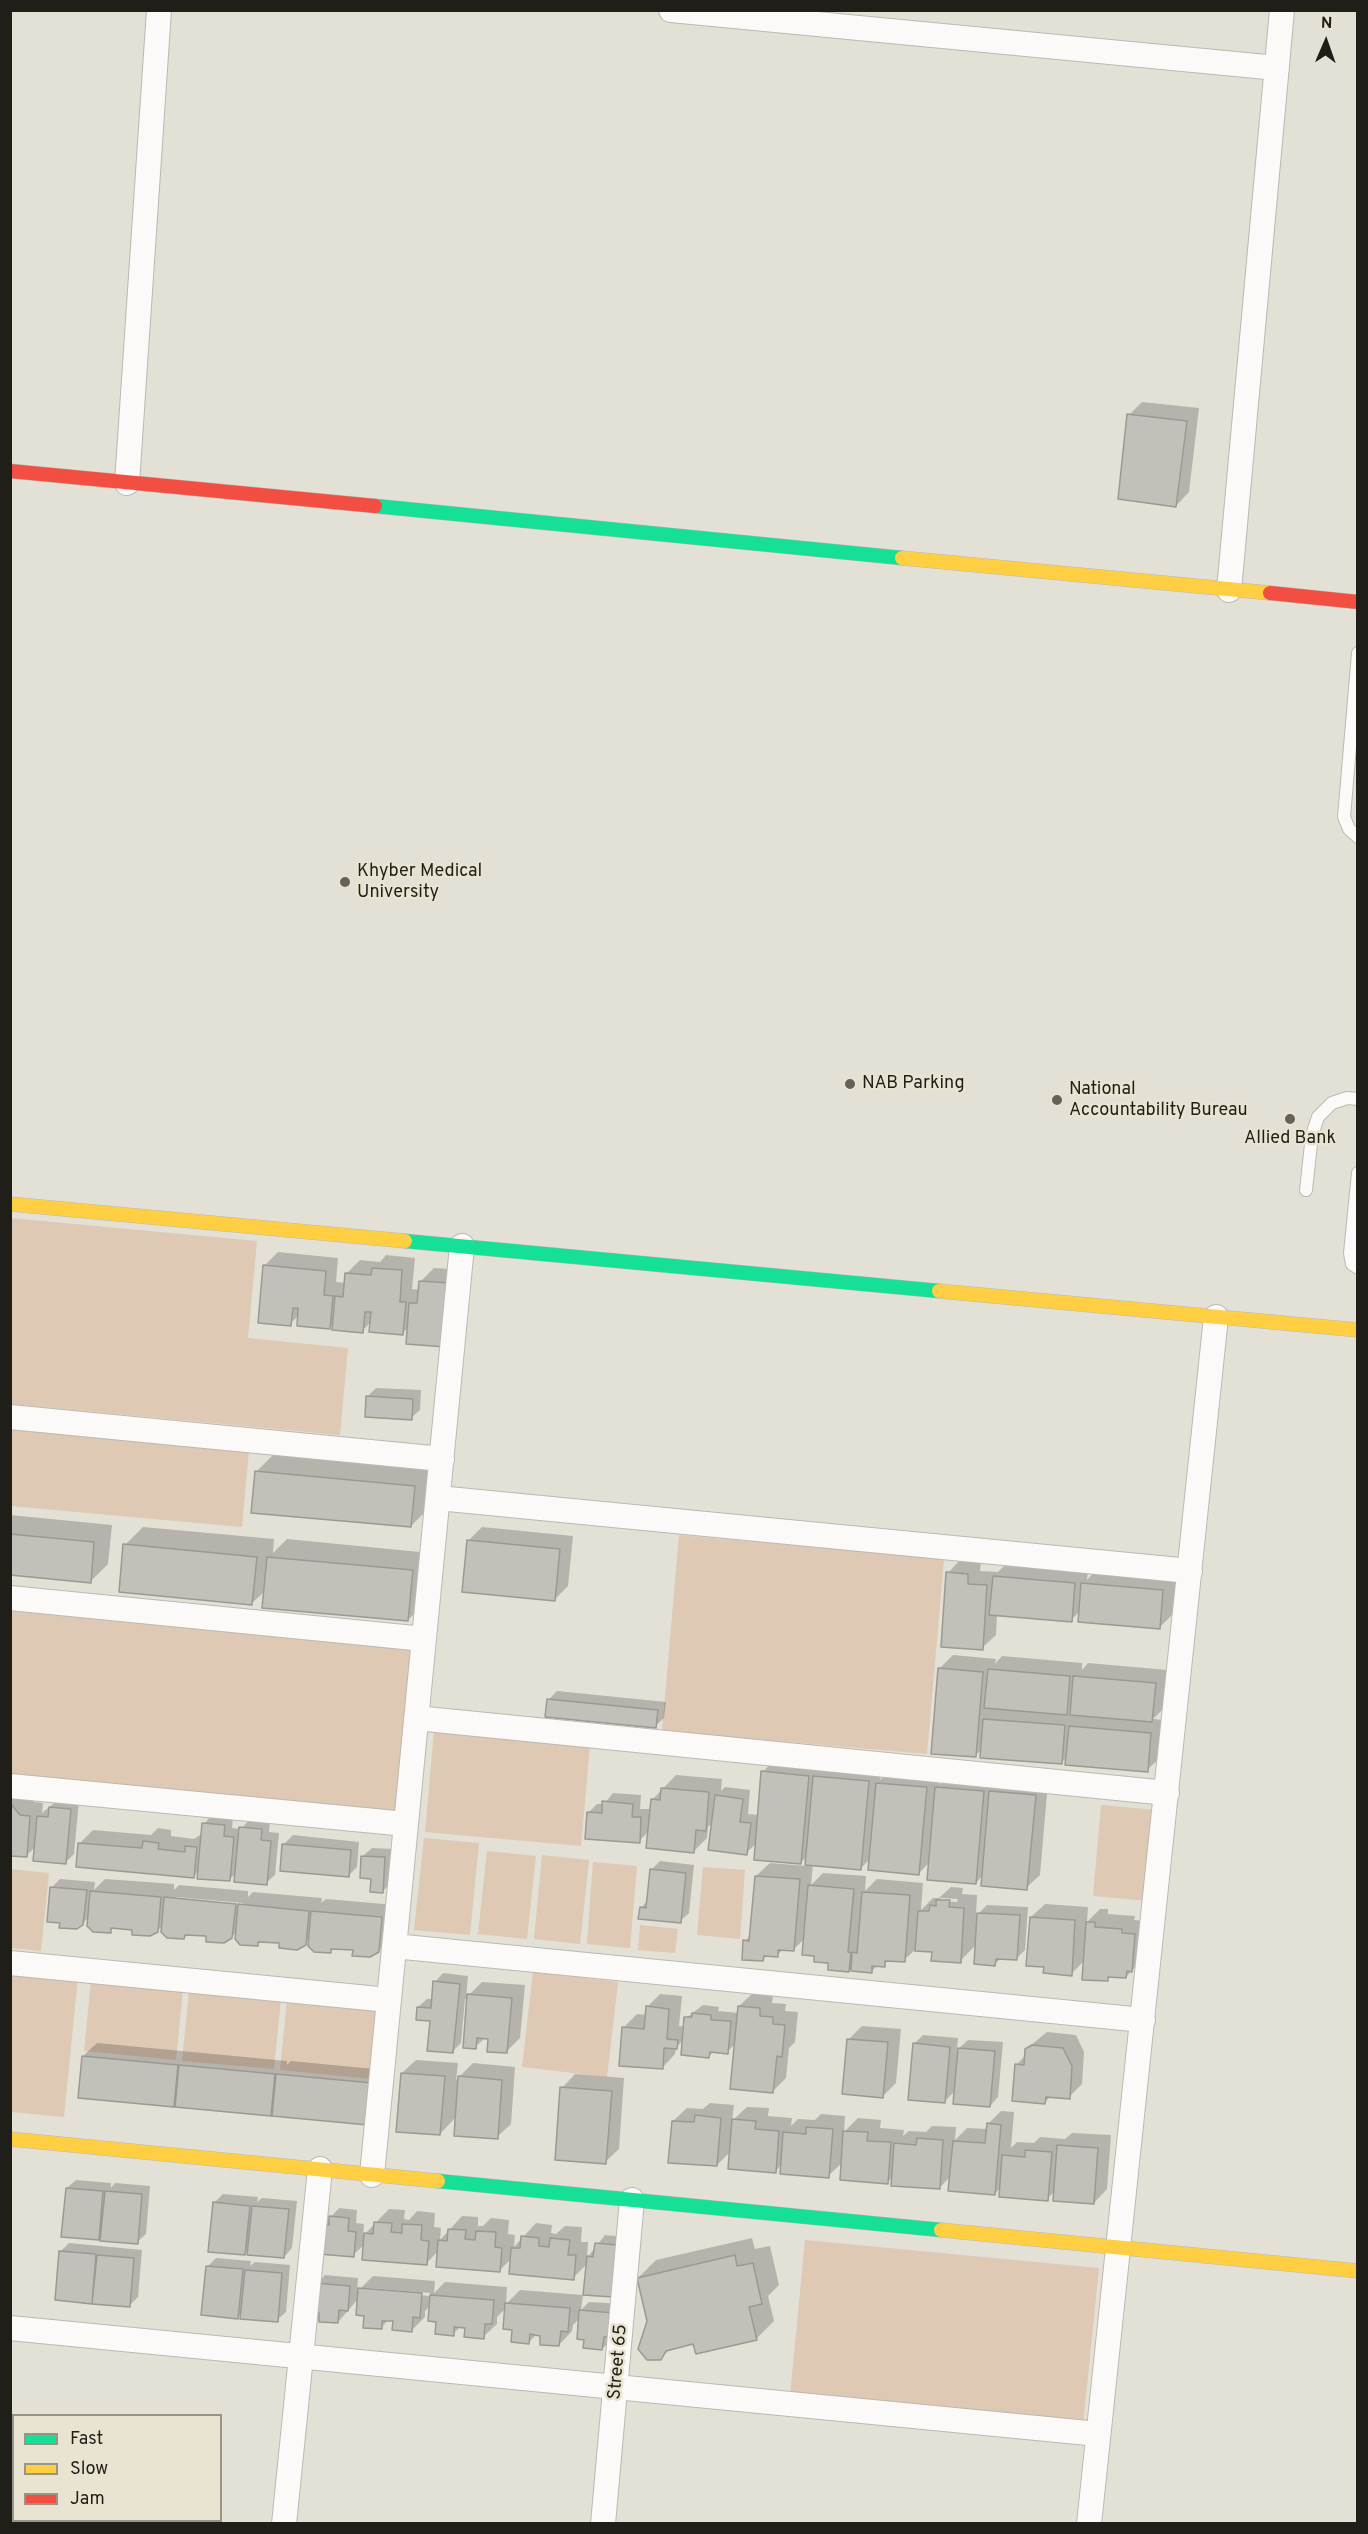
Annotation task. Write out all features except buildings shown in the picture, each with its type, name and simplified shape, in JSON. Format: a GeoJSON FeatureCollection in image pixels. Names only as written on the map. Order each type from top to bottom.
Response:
{"type":"FeatureCollection","features":[{"type":"Feature","properties":{"kind":"street"},"geometry":{"type":"LineString","coordinates":[[127,483],[159,10]]}},
{"type":"Feature","properties":{"kind":"street"},"geometry":{"type":"LineString","coordinates":[[671,10],[1277,68]]}},
{"type":"Feature","properties":{"kind":"street"},"geometry":{"type":"LineString","coordinates":[[1229,590],[1282,10]]}},
{"type":"Feature","properties":{"kind":"street"},"geometry":{"type":"LineString","coordinates":[[10,471],[1358,602]]}},
{"type":"Feature","properties":{"kind":"street"},"geometry":{"type":"LineString","coordinates":[[10,1204],[1358,1330]]}},
{"type":"Feature","properties":{"kind":"street"},"geometry":{"type":"LineString","coordinates":[[372,2175],[462,1246]]}},
{"type":"Feature","properties":{"kind":"street"},"geometry":{"type":"LineString","coordinates":[[1089,2523],[1216,1317]]}},
{"type":"Feature","properties":{"kind":"street"},"geometry":{"type":"LineString","coordinates":[[10,1417],[442,1459]]}},
{"type":"Feature","properties":{"kind":"street"},"geometry":{"type":"LineString","coordinates":[[438,1498],[1190,1571]]}},
{"type":"Feature","properties":{"kind":"street"},"geometry":{"type":"LineString","coordinates":[[10,1598],[424,1639]]}},
{"type":"Feature","properties":{"kind":"street"},"geometry":{"type":"LineString","coordinates":[[416,1718],[1167,1792]]}},
{"type":"Feature","properties":{"kind":"street"},"geometry":{"type":"LineString","coordinates":[[10,1786],[406,1824]]}},
{"type":"Feature","properties":{"kind":"street"},"geometry":{"type":"LineString","coordinates":[[394,1946],[1143,2020]]}},
{"type":"Feature","properties":{"kind":"street"},"geometry":{"type":"LineString","coordinates":[[10,1963],[389,2000]]}},
{"type":"Feature","properties":{"kind":"street"},"geometry":{"type":"LineString","coordinates":[[10,2139],[1358,2271]]}},
{"type":"Feature","properties":{"kind":"street"},"geometry":{"type":"LineString","coordinates":[[284,2523],[320,2169]]}},
{"type":"Feature","properties":{"kind":"street","name":"Street 65"},"geometry":{"type":"LineString","coordinates":[[603,2523],[617,2388],[632,2200]]}},
{"type":"Feature","properties":{"kind":"street"},"geometry":{"type":"LineString","coordinates":[[10,2328],[1098,2434]]}},
{"type":"Feature","properties":{"kind":"lane"},"geometry":{"type":"LineString","coordinates":[[1358,653],[1344,817],[1349,829],[1358,837]]}},
{"type":"Feature","properties":{"kind":"lane"},"geometry":{"type":"LineString","coordinates":[[1306,1190],[1312,1135],[1318,1117],[1332,1103],[1347,1098],[1358,1099]]}},
{"type":"Feature","properties":{"kind":"lane"},"geometry":{"type":"LineString","coordinates":[[1358,1173],[1350,1253],[1352,1264],[1358,1268]]}},
{"type":"Feature","properties":{"kind":"shaded area"},"geometry":{"type":"Polygon","coordinates":[[[10,1218],[257,1241],[248,1338],[348,1348],[340,1435],[11,1404],[10,1218]]]}},
{"type":"Feature","properties":{"kind":"shaded area"},"geometry":{"type":"Polygon","coordinates":[[[10,1428],[249,1450],[242,1527],[11,1506],[10,1428]]]}},
{"type":"Feature","properties":{"kind":"shaded area"},"geometry":{"type":"Polygon","coordinates":[[[679,1535],[944,1559],[927,1754],[662,1731],[679,1535]]]}},
{"type":"Feature","properties":{"kind":"shaded area"},"geometry":{"type":"Polygon","coordinates":[[[10,1611],[411,1650],[395,1813],[11,1776],[10,1611]]]}},
{"type":"Feature","properties":{"kind":"shaded area"},"geometry":{"type":"Polygon","coordinates":[[[434,1731],[590,1745],[581,1846],[425,1832],[434,1731]]]}},
{"type":"Feature","properties":{"kind":"shaded area"},"geometry":{"type":"Polygon","coordinates":[[[1101,1805],[1157,1810],[1149,1901],[1093,1896],[1101,1805]]]}},
{"type":"Feature","properties":{"kind":"shaded area"},"geometry":{"type":"Polygon","coordinates":[[[424,1838],[479,1843],[470,1935],[414,1930],[424,1838]]]}},
{"type":"Feature","properties":{"kind":"shaded area"},"geometry":{"type":"Polygon","coordinates":[[[487,1851],[536,1856],[527,1939],[478,1934],[487,1851]]]}},
{"type":"Feature","properties":{"kind":"shaded area"},"geometry":{"type":"Polygon","coordinates":[[[542,1855],[589,1860],[580,1944],[534,1939],[542,1855]]]}},
{"type":"Feature","properties":{"kind":"shaded area"},"geometry":{"type":"Polygon","coordinates":[[[593,1862],[637,1866],[630,1948],[587,1944],[593,1862]]]}},
{"type":"Feature","properties":{"kind":"shaded area"},"geometry":{"type":"Polygon","coordinates":[[[703,1867],[745,1870],[740,1939],[697,1935],[703,1867]]]}},
{"type":"Feature","properties":{"kind":"shaded area"},"geometry":{"type":"Polygon","coordinates":[[[10,1869],[49,1873],[41,1951],[11,1948],[10,1869]]]}},
{"type":"Feature","properties":{"kind":"shaded area"},"geometry":{"type":"Polygon","coordinates":[[[640,1925],[678,1929],[675,1953],[638,1950],[640,1925]]]}},
{"type":"Feature","properties":{"kind":"shaded area"},"geometry":{"type":"Polygon","coordinates":[[[10,1971],[78,1977],[64,2117],[11,2112],[10,1971]]]}},
{"type":"Feature","properties":{"kind":"shaded area"},"geometry":{"type":"Polygon","coordinates":[[[533,1972],[618,1982],[607,2077],[522,2067],[533,1972]]]}},
{"type":"Feature","properties":{"kind":"shaded area"},"geometry":{"type":"Polygon","coordinates":[[[91,1981],[183,1989],[176,2060],[84,2051],[91,1981]]]}},
{"type":"Feature","properties":{"kind":"shaded area"},"geometry":{"type":"Polygon","coordinates":[[[189,1991],[281,1999],[274,2069],[182,2061],[189,1991]]]}},
{"type":"Feature","properties":{"kind":"shaded area"},"geometry":{"type":"Polygon","coordinates":[[[287,2000],[379,2009],[372,2079],[280,2070],[287,2000]]]}},
{"type":"Feature","properties":{"kind":"shaded area"},"geometry":{"type":"Polygon","coordinates":[[[805,2240],[1099,2268],[1083,2425],[790,2396],[805,2240]]]}},
{"type":"Feature","properties":{"kind":"traffic: fast"},"geometry":{"type":"LineString","coordinates":[[375,506],[902,558]]}},
{"type":"Feature","properties":{"kind":"traffic: fast"},"geometry":{"type":"LineString","coordinates":[[405,1241],[939,1291]]}},
{"type":"Feature","properties":{"kind":"traffic: fast"},"geometry":{"type":"LineString","coordinates":[[438,2181],[941,2230]]}},
{"type":"Feature","properties":{"kind":"traffic: slow"},"geometry":{"type":"LineString","coordinates":[[902,558],[1270,593]]}},
{"type":"Feature","properties":{"kind":"traffic: slow"},"geometry":{"type":"LineString","coordinates":[[10,1204],[405,1241]]}},
{"type":"Feature","properties":{"kind":"traffic: slow"},"geometry":{"type":"LineString","coordinates":[[939,1291],[1358,1330]]}},
{"type":"Feature","properties":{"kind":"traffic: slow"},"geometry":{"type":"LineString","coordinates":[[10,2139],[438,2181]]}},
{"type":"Feature","properties":{"kind":"traffic: slow"},"geometry":{"type":"LineString","coordinates":[[941,2230],[1358,2271]]}},
{"type":"Feature","properties":{"kind":"traffic: jam"},"geometry":{"type":"LineString","coordinates":[[10,471],[375,506]]}},
{"type":"Feature","properties":{"kind":"traffic: jam"},"geometry":{"type":"LineString","coordinates":[[1270,593],[1358,602]]}},
{"type":"Feature","properties":{"kind":"place","name":"Khyber Medical University"},"geometry":{"type":"Point","coordinates":[345,882]}},
{"type":"Feature","properties":{"kind":"place","name":"NAB Parking"},"geometry":{"type":"Point","coordinates":[850,1084]}},
{"type":"Feature","properties":{"kind":"place","name":"National Accountability Bureau"},"geometry":{"type":"Point","coordinates":[1057,1100]}},
{"type":"Feature","properties":{"kind":"place","name":"Allied Bank"},"geometry":{"type":"Point","coordinates":[1290,1119]}}]}
